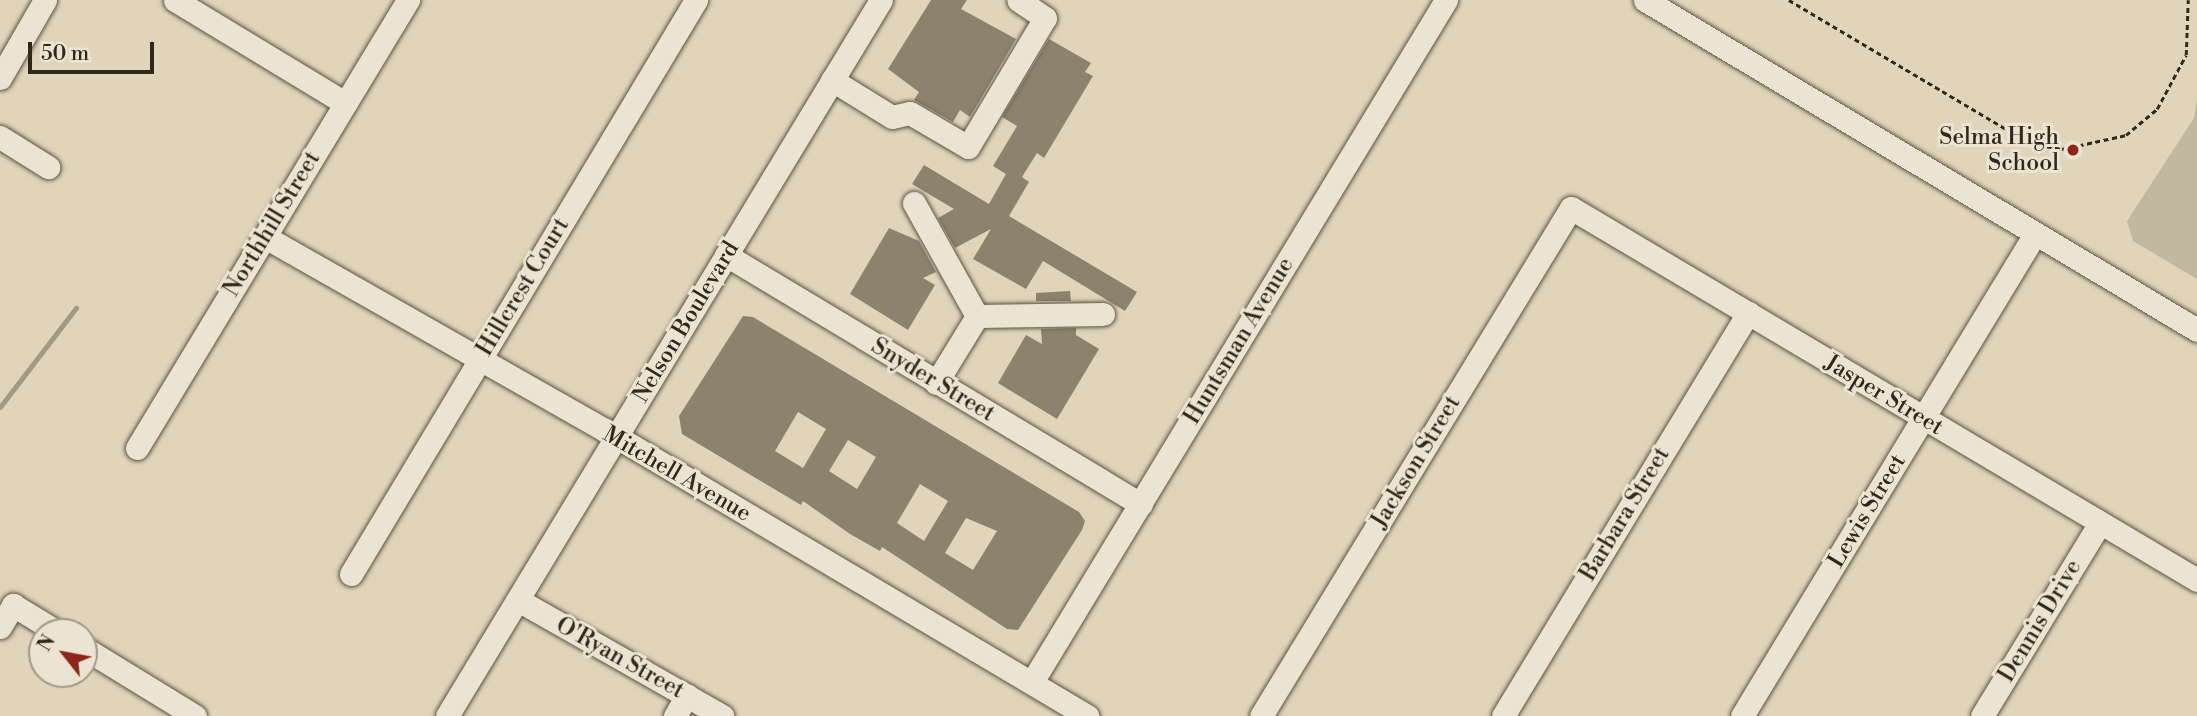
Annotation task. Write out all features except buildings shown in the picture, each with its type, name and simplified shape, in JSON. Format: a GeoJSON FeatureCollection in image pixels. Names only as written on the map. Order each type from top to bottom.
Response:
{"type":"FeatureCollection","features":[{"type":"Feature","properties":{"kind":"street"},"geometry":{"type":"LineString","coordinates":[[0,78],[45,0]]}},
{"type":"Feature","properties":{"kind":"street"},"geometry":{"type":"LineString","coordinates":[[175,0],[345,103]]}},
{"type":"Feature","properties":{"kind":"street","name":"Northhill Street"},"geometry":{"type":"LineString","coordinates":[[137,448],[408,0]]}},
{"type":"Feature","properties":{"kind":"street","name":"Hillcrest Court"},"geometry":{"type":"LineString","coordinates":[[351,574],[696,0]]}},
{"type":"Feature","properties":{"kind":"street","name":"Nelson Boulevard"},"geometry":{"type":"LineString","coordinates":[[447,716],[881,0]]}},
{"type":"Feature","properties":{"kind":"street"},"geometry":{"type":"LineString","coordinates":[[832,80],[892,117],[910,113],[968,147],[1045,18],[1018,0]]}},
{"type":"Feature","properties":{"kind":"street","name":"Huntsman Avenue"},"geometry":{"type":"LineString","coordinates":[[1032,682],[1446,0]]}},
{"type":"Feature","properties":{"kind":"street"},"geometry":{"type":"LineString","coordinates":[[1645,0],[2197,330]]}},
{"type":"Feature","properties":{"kind":"street"},"geometry":{"type":"LineString","coordinates":[[0,137],[48,167]]}},
{"type":"Feature","properties":{"kind":"street"},"geometry":{"type":"LineString","coordinates":[[914,203],[977,316]]}},
{"type":"Feature","properties":{"kind":"street","name":"Jasper Street"},"geometry":{"type":"LineString","coordinates":[[1571,208],[2098,526],[2197,580]]}},
{"type":"Feature","properties":{"kind":"street","name":"Jackson Street"},"geometry":{"type":"LineString","coordinates":[[1261,716],[1571,208]]}},
{"type":"Feature","properties":{"kind":"street","name":"Lewis Street"},"geometry":{"type":"LineString","coordinates":[[1742,716],[2035,234]]}},
{"type":"Feature","properties":{"kind":"street","name":"Mitchell Avenue"},"geometry":{"type":"LineString","coordinates":[[265,237],[479,362],[617,438],[1087,716]]}},
{"type":"Feature","properties":{"kind":"street","name":"Snyder Street"},"geometry":{"type":"LineString","coordinates":[[726,255],[1141,504]]}},
{"type":"Feature","properties":{"kind":"street","name":"Barbara Street"},"geometry":{"type":"LineString","coordinates":[[1503,716],[1748,313]]}},
{"type":"Feature","properties":{"kind":"street"},"geometry":{"type":"LineString","coordinates":[[977,316],[1103,314]]}},
{"type":"Feature","properties":{"kind":"street"},"geometry":{"type":"LineString","coordinates":[[936,383],[977,316]]}},
{"type":"Feature","properties":{"kind":"street","name":"Dennis Drive"},"geometry":{"type":"LineString","coordinates":[[1982,716],[2098,526]]}},
{"type":"Feature","properties":{"kind":"street","name":"O'Ryan Street"},"geometry":{"type":"LineString","coordinates":[[518,600],[722,716]]}},
{"type":"Feature","properties":{"kind":"street"},"geometry":{"type":"LineString","coordinates":[[0,627],[13,605],[34,618]]}},
{"type":"Feature","properties":{"kind":"street"},"geometry":{"type":"LineString","coordinates":[[98,657],[181,712]]}},
{"type":"Feature","properties":{"kind":"street"},"geometry":{"type":"LineString","coordinates":[[675,716],[687,695]]}},
{"type":"Feature","properties":{"kind":"path"},"geometry":{"type":"LineString","coordinates":[[1789,0],[2030,143],[2062,149],[2126,135],[2157,108],[2186,55],[2188,0]]}},
{"type":"Feature","properties":{"kind":"shaded area"},"geometry":{"type":"Polygon","coordinates":[[[2197,99],[2197,279],[2133,241],[2127,221],[2194,118],[2197,99]]]}},
{"type":"Feature","properties":{"kind":"waterway"},"geometry":{"type":"LineString","coordinates":[[0,407],[76,308]]}},
{"type":"Feature","properties":{"kind":"place","name":"Selma High School"},"geometry":{"type":"Point","coordinates":[2073,150]}}]}
